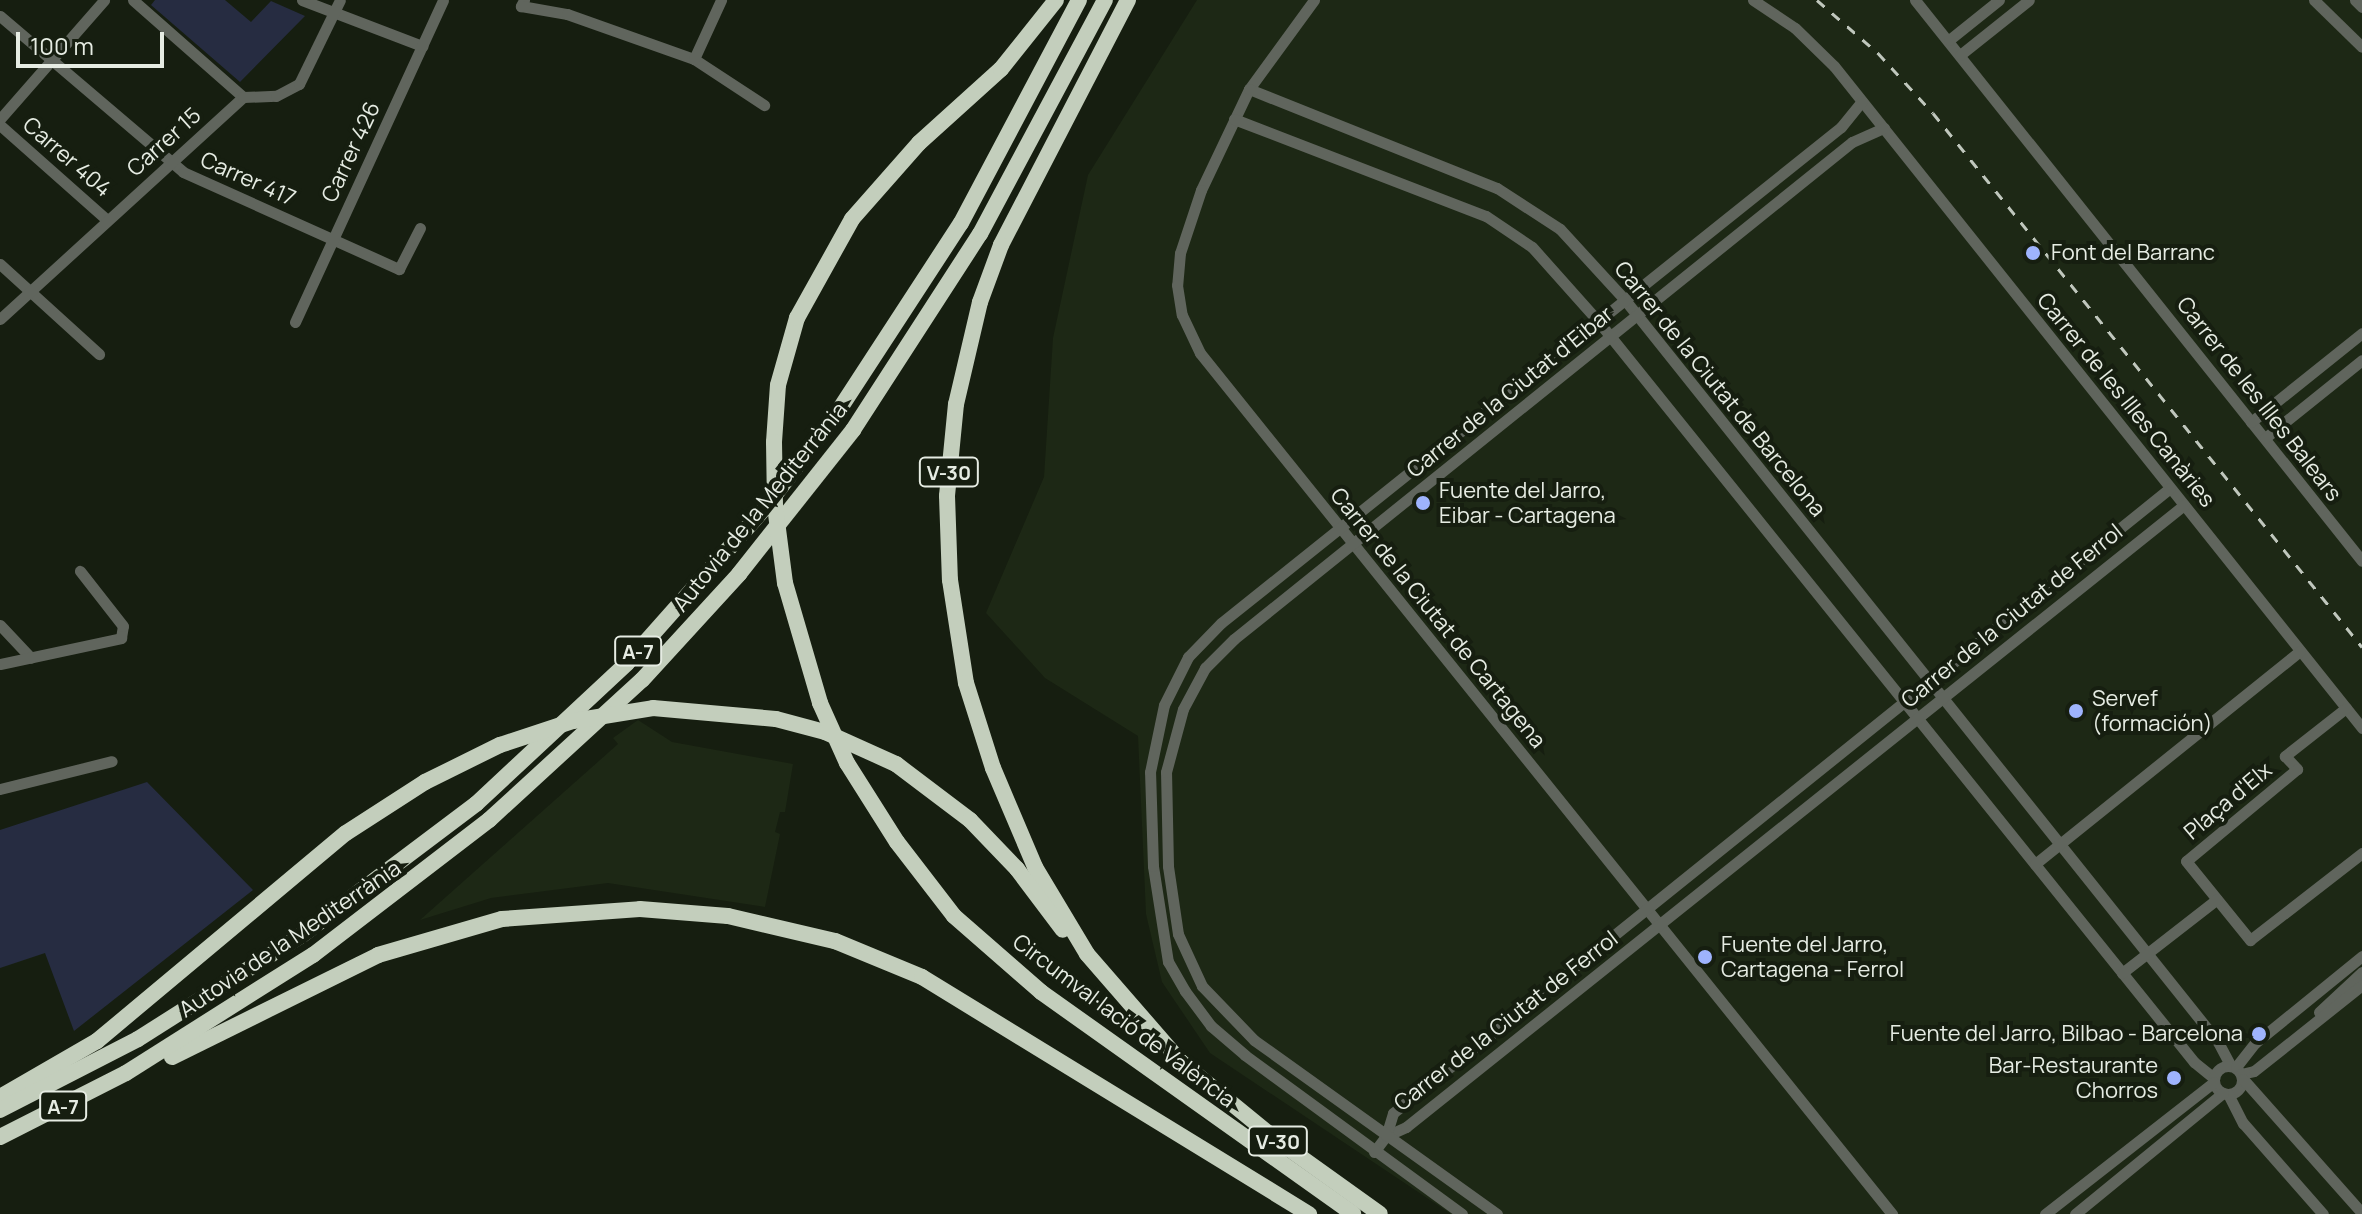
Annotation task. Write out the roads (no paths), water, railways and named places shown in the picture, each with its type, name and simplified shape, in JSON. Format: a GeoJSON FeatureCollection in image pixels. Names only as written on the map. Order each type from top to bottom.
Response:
{"type":"FeatureCollection","features":[{"type":"Feature","properties":{"kind":"highway","name":"Circumval·lació de València"},"geometry":{"type":"LineString","coordinates":[[1056,0],[1001,69],[919,143],[852,219],[797,318],[778,385],[774,442],[785,583],[820,703],[847,763],[897,842],[954,916],[1041,992],[1353,1214]]}},
{"type":"Feature","properties":{"kind":"highway","name":"Autovia de la Mediterrània"},"geometry":{"type":"LineString","coordinates":[[0,1110],[138,1039],[302,935],[476,804],[627,663],[768,504],[856,385],[961,223],[1079,0]]}},
{"type":"Feature","properties":{"kind":"highway","name":"Autovia de la Mediterrània"},"geometry":{"type":"LineString","coordinates":[[0,1137],[126,1073],[313,955],[457,847],[632,690],[739,574],[831,461],[931,316],[1016,171],[1105,0]]}},
{"type":"Feature","properties":{"kind":"highway","name":"Circumval·lació de València"},"geometry":{"type":"LineString","coordinates":[[1128,0],[996,259],[956,404],[947,496],[950,580],[966,683],[993,768],[1035,867],[1087,954],[1181,1062],[1278,1141],[1380,1214]]}},
{"type":"Feature","properties":{"kind":"highway"},"geometry":{"type":"LineString","coordinates":[[0,1097],[97,1041],[346,833],[425,782],[500,745],[573,721],[672,708],[744,712],[801,724],[896,764],[970,820],[1087,954]]}},
{"type":"Feature","properties":{"kind":"highway"},"geometry":{"type":"LineString","coordinates":[[126,1073],[149,1069],[270,1005],[378,955],[436,935],[502,919],[572,910],[728,916],[835,941],[922,977],[1309,1214]]}},
{"type":"Feature","properties":{"kind":"street"},"geometry":{"type":"LineString","coordinates":[[0,119],[104,0]]}},
{"type":"Feature","properties":{"kind":"street"},"geometry":{"type":"LineString","coordinates":[[133,0],[243,97],[276,96],[299,84],[340,0]]}},
{"type":"Feature","properties":{"kind":"street"},"geometry":{"type":"LineString","coordinates":[[302,0],[422,46]]}},
{"type":"Feature","properties":{"kind":"street","name":"Carrer 426"},"geometry":{"type":"LineString","coordinates":[[295,322],[443,0]]}},
{"type":"Feature","properties":{"kind":"street"},"geometry":{"type":"LineString","coordinates":[[694,59],[721,0]]}},
{"type":"Feature","properties":{"kind":"street","name":"Carrer de la Ciutat de Cartagena"},"geometry":{"type":"LineString","coordinates":[[1314,0],[1249,89],[1180,253],[1177,285],[1182,315],[1200,353],[1892,1214]]}},
{"type":"Feature","properties":{"kind":"street","name":"Carrer de les Illes Canàries"},"geometry":{"type":"LineString","coordinates":[[1753,0],[1795,28],[1862,101],[2362,728]]}},
{"type":"Feature","properties":{"kind":"street","name":"Carrer de les Illes Balears"},"geometry":{"type":"LineString","coordinates":[[1915,0],[2362,561]]}},
{"type":"Feature","properties":{"kind":"street"},"geometry":{"type":"LineString","coordinates":[[1949,40],[1999,0]]}},
{"type":"Feature","properties":{"kind":"street"},"geometry":{"type":"LineString","coordinates":[[1960,55],[2029,0]]}},
{"type":"Feature","properties":{"kind":"street"},"geometry":{"type":"LineString","coordinates":[[2314,0],[2362,47]]}},
{"type":"Feature","properties":{"kind":"street"},"geometry":{"type":"LineString","coordinates":[[2355,0],[2362,7]]}},
{"type":"Feature","properties":{"kind":"street"},"geometry":{"type":"LineString","coordinates":[[523,3],[567,14],[694,59],[764,105]]}},
{"type":"Feature","properties":{"kind":"street","name":"Carrer 417"},"geometry":{"type":"LineString","coordinates":[[0,16],[170,164],[399,269],[420,228]]}},
{"type":"Feature","properties":{"kind":"street","name":"Carrer de la Ciutat de Barcelona"},"geometry":{"type":"LineString","coordinates":[[1249,89],[1497,188],[1560,229],[1625,300],[2238,1072],[2362,1213]]}},
{"type":"Feature","properties":{"kind":"street","name":"Carrer 15"},"geometry":{"type":"LineString","coordinates":[[0,319],[28,290],[243,97]]}},
{"type":"Feature","properties":{"kind":"street","name":"Carrer de la Ciutat d'Eibar"},"geometry":{"type":"LineString","coordinates":[[1462,1214],[1374,1152],[1211,1026],[1168,962],[1153,866],[1150,772],[1164,705],[1188,657],[1221,623],[1841,127],[1862,101]]}},
{"type":"Feature","properties":{"kind":"street"},"geometry":{"type":"LineString","coordinates":[[1234,119],[1486,216],[1532,247],[1598,321],[2194,1062],[2214,1080],[2243,1123],[2323,1214]]}},
{"type":"Feature","properties":{"kind":"street","name":"Carrer 404"},"geometry":{"type":"LineString","coordinates":[[0,125],[107,220]]}},
{"type":"Feature","properties":{"kind":"street","name":"Carrer de la Ciutat d'Eibar"},"geometry":{"type":"LineString","coordinates":[[1497,1214],[1254,1040],[1202,986],[1178,934],[1168,866],[1166,772],[1183,709],[1205,668],[1353,544],[1852,142],[1884,128]]}},
{"type":"Feature","properties":{"kind":"street"},"geometry":{"type":"LineString","coordinates":[[0,264],[99,354]]}},
{"type":"Feature","properties":{"kind":"street"},"geometry":{"type":"LineString","coordinates":[[2251,422],[2362,333]]}},
{"type":"Feature","properties":{"kind":"street"},"geometry":{"type":"LineString","coordinates":[[2265,438],[2362,360]]}},
{"type":"Feature","properties":{"kind":"street","name":"Carrer de la Ciutat de Ferrol"},"geometry":{"type":"LineString","coordinates":[[1386,1136],[1393,1113],[2170,488]]}},
{"type":"Feature","properties":{"kind":"street","name":"Carrer de la Ciutat de Ferrol"},"geometry":{"type":"LineString","coordinates":[[1386,1136],[1406,1127],[2184,505]]}},
{"type":"Feature","properties":{"kind":"street"},"geometry":{"type":"LineString","coordinates":[[0,664],[121,638],[123,626],[80,571]]}},
{"type":"Feature","properties":{"kind":"street"},"geometry":{"type":"LineString","coordinates":[[0,625],[31,658]]}},
{"type":"Feature","properties":{"kind":"street"},"geometry":{"type":"LineString","coordinates":[[2035,864],[2300,651]]}},
{"type":"Feature","properties":{"kind":"street","name":"Plaça d'Elx"},"geometry":{"type":"LineString","coordinates":[[2346,708],[2285,756],[2297,769],[2186,861],[2250,940],[2362,853]]}},
{"type":"Feature","properties":{"kind":"street"},"geometry":{"type":"LineString","coordinates":[[0,789],[112,761]]}},
{"type":"Feature","properties":{"kind":"street"},"geometry":{"type":"LineString","coordinates":[[2122,973],[2217,899]]}},
{"type":"Feature","properties":{"kind":"street"},"geometry":{"type":"LineString","coordinates":[[2075,1214],[2225,1094],[2240,1088],[2238,1072],[2271,1030],[2362,956]]}},
{"type":"Feature","properties":{"kind":"street"},"geometry":{"type":"LineString","coordinates":[[2285,1047],[2341,989],[2362,972]]}},
{"type":"Feature","properties":{"kind":"street"},"geometry":{"type":"LineString","coordinates":[[2045,1214],[2214,1080],[2222,1067],[2238,1072],[2254,1071],[2362,985]]}},
{"type":"Feature","properties":{"kind":"street"},"geometry":{"type":"LineString","coordinates":[[2271,1030],[2341,989]]}},
{"type":"Feature","properties":{"kind":"street"},"geometry":{"type":"LineString","coordinates":[[1374,1152],[1386,1136]]}},
{"type":"Feature","properties":{"kind":"railway"},"geometry":{"type":"LineString","coordinates":[[1817,0],[1878,53],[1933,113],[2362,647]]}},
{"type":"Feature","properties":{"kind":"place","name":"Font del Barranc"},"geometry":{"type":"Point","coordinates":[2033,253]}},
{"type":"Feature","properties":{"kind":"place","name":"Fuente del Jarro, Eibar - Cartagena"},"geometry":{"type":"Point","coordinates":[1423,503]}},
{"type":"Feature","properties":{"kind":"place","name":"Servef (formación)"},"geometry":{"type":"Point","coordinates":[2076,711]}},
{"type":"Feature","properties":{"kind":"place","name":"Fuente del Jarro, Cartagena - Ferrol"},"geometry":{"type":"Point","coordinates":[1705,957]}},
{"type":"Feature","properties":{"kind":"place","name":"Fuente del Jarro, Bilbao - Barcelona"},"geometry":{"type":"Point","coordinates":[2259,1034]}},
{"type":"Feature","properties":{"kind":"place","name":"Bar-Restaurante Chorros"},"geometry":{"type":"Point","coordinates":[2174,1078]}}]}
